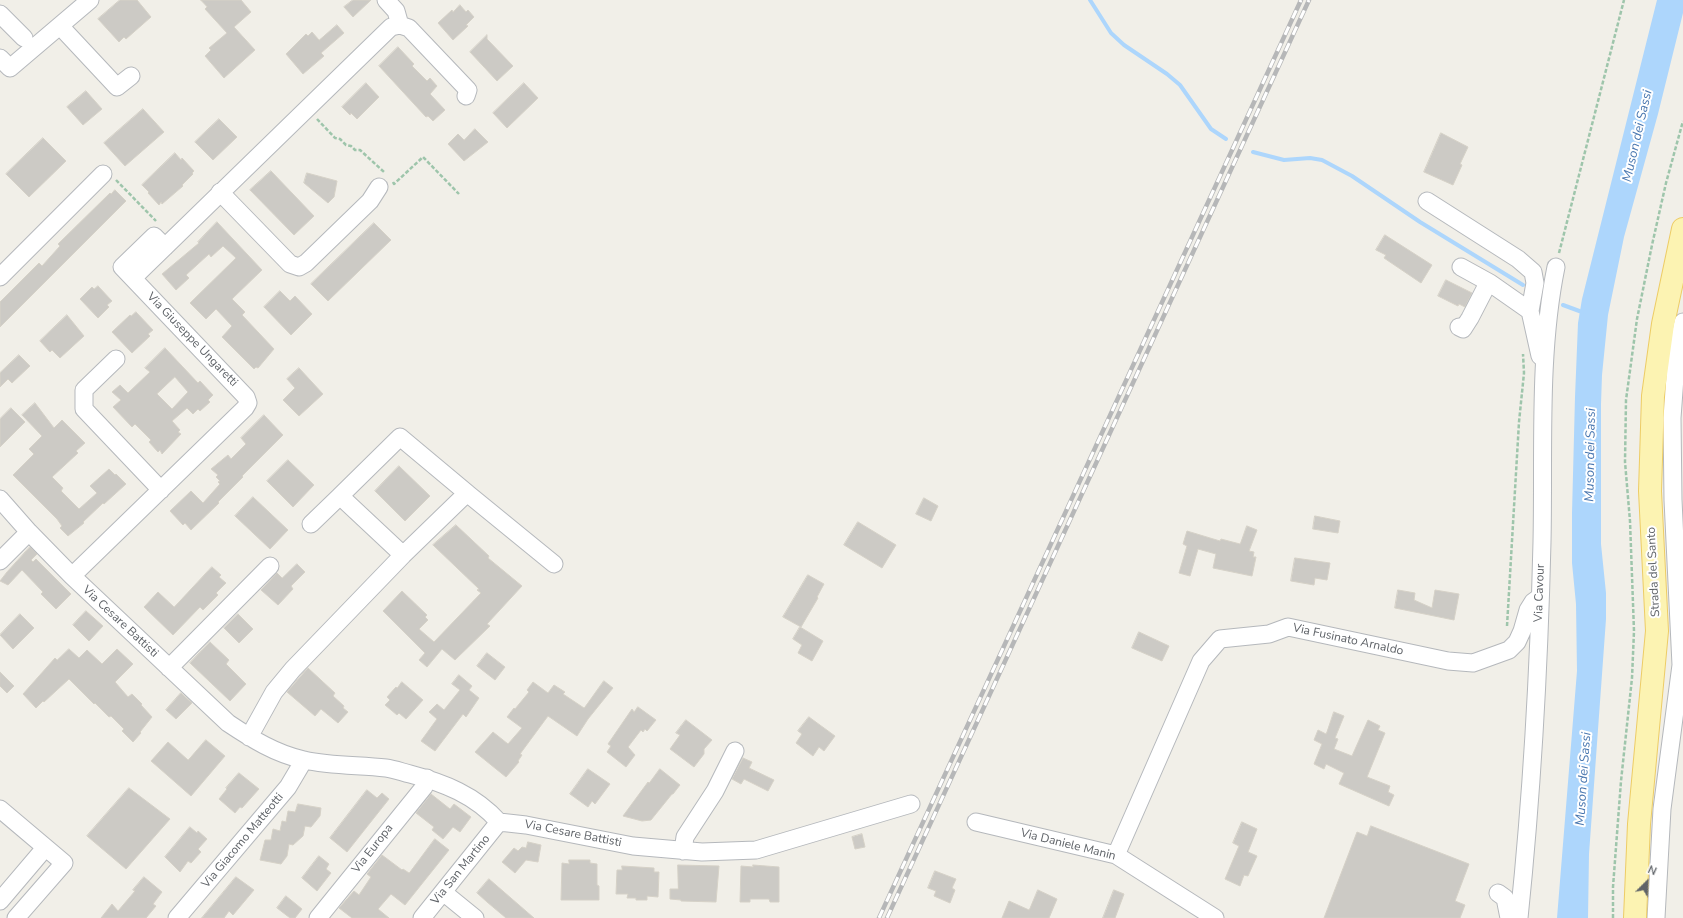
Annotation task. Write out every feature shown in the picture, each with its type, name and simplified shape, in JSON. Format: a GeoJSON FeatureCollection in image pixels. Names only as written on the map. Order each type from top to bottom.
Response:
{"type":"FeatureCollection","features":[{"type":"Feature","properties":{"kind":"main road","name":"Strada del Santo"},"geometry":{"type":"LineString","coordinates":[[1635,918],[1639,824],[1657,631],[1650,490],[1653,396],[1662,324],[1683,229]]}},
{"type":"Feature","properties":{"kind":"street"},"geometry":{"type":"LineString","coordinates":[[0,58],[10,68],[90,0]]}},
{"type":"Feature","properties":{"kind":"street"},"geometry":{"type":"LineString","coordinates":[[386,0],[396,11],[400,25],[409,28],[414,32],[468,90],[466,96]]}},
{"type":"Feature","properties":{"kind":"street"},"geometry":{"type":"LineString","coordinates":[[0,14],[24,38]]}},
{"type":"Feature","properties":{"kind":"street","name":"Via Giuseppe Ungaretti"},"geometry":{"type":"LineString","coordinates":[[72,576],[245,408],[248,403],[246,397],[133,278],[391,27],[400,25]]}},
{"type":"Feature","properties":{"kind":"street"},"geometry":{"type":"LineString","coordinates":[[60,26],[116,87],[131,76]]}},
{"type":"Feature","properties":{"kind":"street"},"geometry":{"type":"LineString","coordinates":[[0,277],[103,174]]}},
{"type":"Feature","properties":{"kind":"street"},"geometry":{"type":"LineString","coordinates":[[220,192],[290,264],[299,267],[306,263],[370,201],[379,187]]}},
{"type":"Feature","properties":{"kind":"street"},"geometry":{"type":"LineString","coordinates":[[1427,201],[1518,259],[1533,272],[1535,283],[1530,311],[1545,373]]}},
{"type":"Feature","properties":{"kind":"street"},"geometry":{"type":"LineString","coordinates":[[1461,267],[1490,283],[1530,311]]}},
{"type":"Feature","properties":{"kind":"street","name":"Via Cavour"},"geometry":{"type":"LineString","coordinates":[[1519,918],[1530,798],[1537,694],[1542,544],[1545,373],[1549,314],[1556,268]]}},
{"type":"Feature","properties":{"kind":"street"},"geometry":{"type":"LineString","coordinates":[[1459,327],[1463,328],[1470,318],[1486,287],[1490,283]]}},
{"type":"Feature","properties":{"kind":"street","name":"Strada del Santo"},"geometry":{"type":"LineString","coordinates":[[1656,918],[1662,809],[1682,666],[1677,578],[1678,501],[1672,418],[1677,350],[1683,322]]}},
{"type":"Feature","properties":{"kind":"street"},"geometry":{"type":"LineString","coordinates":[[116,359],[84,390],[84,409],[161,490]]}},
{"type":"Feature","properties":{"kind":"street"},"geometry":{"type":"LineString","coordinates":[[312,524],[400,437],[554,564]]}},
{"type":"Feature","properties":{"kind":"street"},"geometry":{"type":"LineString","coordinates":[[249,737],[274,692],[293,669],[403,555],[467,493]]}},
{"type":"Feature","properties":{"kind":"street"},"geometry":{"type":"LineString","coordinates":[[340,496],[403,555]]}},
{"type":"Feature","properties":{"kind":"street","name":"Via Cesare Battisti"},"geometry":{"type":"LineString","coordinates":[[0,499],[29,532],[72,576],[169,668],[224,718],[249,737],[273,750],[304,760],[388,768],[427,778],[450,787],[473,799],[490,812],[499,822],[526,825],[633,846],[683,851],[702,852],[756,850],[911,804]]}},
{"type":"Feature","properties":{"kind":"street"},"geometry":{"type":"LineString","coordinates":[[0,561],[29,532]]}},
{"type":"Feature","properties":{"kind":"street"},"geometry":{"type":"LineString","coordinates":[[169,668],[270,566]]}},
{"type":"Feature","properties":{"kind":"street"},"geometry":{"type":"LineString","coordinates":[[1655,578],[1677,578]]}},
{"type":"Feature","properties":{"kind":"street","name":"Via Fusinato Arnaldo"},"geometry":{"type":"LineString","coordinates":[[1116,855],[1201,661],[1220,639],[1269,634],[1288,627],[1448,661],[1473,663],[1509,650],[1517,642],[1528,610],[1533,602],[1540,597]]}},
{"type":"Feature","properties":{"kind":"street"},"geometry":{"type":"LineString","coordinates":[[1649,717],[1674,719]]}},
{"type":"Feature","properties":{"kind":"street"},"geometry":{"type":"LineString","coordinates":[[683,851],[685,838],[715,791],[735,751]]}},
{"type":"Feature","properties":{"kind":"street","name":"Via Giacomo Matteotti"},"geometry":{"type":"LineString","coordinates":[[177,918],[288,787],[304,760]]}},
{"type":"Feature","properties":{"kind":"street","name":"Via Europa"},"geometry":{"type":"LineString","coordinates":[[318,918],[424,786],[427,778]]}},
{"type":"Feature","properties":{"kind":"street"},"geometry":{"type":"LineString","coordinates":[[0,809],[64,863],[16,918]]}},
{"type":"Feature","properties":{"kind":"street","name":"Via San Martino"},"geometry":{"type":"LineString","coordinates":[[422,918],[499,822]]}},
{"type":"Feature","properties":{"kind":"street","name":"Via Daniele Manin"},"geometry":{"type":"LineString","coordinates":[[976,822],[1116,855],[1215,918]]}},
{"type":"Feature","properties":{"kind":"street"},"geometry":{"type":"LineString","coordinates":[[0,901],[45,848]]}},
{"type":"Feature","properties":{"kind":"street"},"geometry":{"type":"LineString","coordinates":[[443,892],[475,918]]}},
{"type":"Feature","properties":{"kind":"street"},"geometry":{"type":"LineString","coordinates":[[1498,893],[1504,898],[1509,918]]}},
{"type":"Feature","properties":{"kind":"path"},"geometry":{"type":"LineString","coordinates":[[1556,268],[1624,0]]}},
{"type":"Feature","properties":{"kind":"path"},"geometry":{"type":"LineString","coordinates":[[305,110],[335,138],[340,139],[346,146],[352,146],[355,150],[360,150],[394,184],[423,157],[459,194]]}},
{"type":"Feature","properties":{"kind":"path"},"geometry":{"type":"LineString","coordinates":[[103,174],[107,171],[169,243]]}},
{"type":"Feature","properties":{"kind":"path"},"geometry":{"type":"LineString","coordinates":[[1507,628],[1519,422],[1524,373],[1523,353]]}},
{"type":"Feature","properties":{"kind":"water","name":"Muson dei Sassi"},"geometry":{"type":"Polygon","coordinates":[[[1657,0],[1683,0],[1683,13],[1658,114],[1624,237],[1608,315],[1602,375],[1601,404],[1601,544],[1606,593],[1606,619],[1589,854],[1588,918],[1557,918],[1577,671],[1576,604],[1572,563],[1572,513],[1578,323],[1582,299],[1657,0]]]}},
{"type":"Feature","properties":{"kind":"building"},"geometry":{"type":"Polygon","coordinates":[[[120,0],[137,0],[151,17],[126,39],[124,37],[119,42],[98,19],[120,0]]]}},
{"type":"Feature","properties":{"kind":"building"},"geometry":{"type":"Polygon","coordinates":[[[201,0],[241,0],[251,12],[234,27],[255,50],[224,78],[205,56],[211,50],[209,48],[227,33],[205,9],[207,7],[201,0]]]}},
{"type":"Feature","properties":{"kind":"building"},"geometry":{"type":"Polygon","coordinates":[[[353,0],[371,0],[353,17],[344,7],[353,0]]]}},
{"type":"Feature","properties":{"kind":"building"},"geometry":{"type":"Polygon","coordinates":[[[460,5],[466,12],[468,10],[474,17],[466,25],[468,26],[453,40],[438,23],[460,5]]]}},
{"type":"Feature","properties":{"kind":"building"},"geometry":{"type":"Polygon","coordinates":[[[337,25],[344,33],[321,53],[324,56],[303,74],[286,54],[306,34],[308,36],[312,32],[319,40],[337,25]]]}},
{"type":"Feature","properties":{"kind":"building"},"geometry":{"type":"Polygon","coordinates":[[[487,35],[487,39],[513,66],[497,81],[470,52],[487,35]]]}},
{"type":"Feature","properties":{"kind":"building"},"geometry":{"type":"Polygon","coordinates":[[[398,47],[414,64],[412,66],[427,81],[430,78],[437,86],[430,94],[445,110],[433,121],[428,116],[426,117],[379,66],[398,47]]]}},
{"type":"Feature","properties":{"kind":"building"},"geometry":{"type":"Polygon","coordinates":[[[366,83],[379,97],[357,119],[351,113],[350,115],[342,107],[366,83]]]}},
{"type":"Feature","properties":{"kind":"building"},"geometry":{"type":"Polygon","coordinates":[[[524,83],[538,98],[507,128],[493,113],[524,83]]]}},
{"type":"Feature","properties":{"kind":"building"},"geometry":{"type":"Polygon","coordinates":[[[86,91],[102,109],[83,125],[67,107],[86,91]]]}},
{"type":"Feature","properties":{"kind":"building"},"geometry":{"type":"Polygon","coordinates":[[[143,109],[164,132],[125,166],[104,143],[143,109]]]}},
{"type":"Feature","properties":{"kind":"building"},"geometry":{"type":"Polygon","coordinates":[[[219,119],[237,137],[213,160],[195,142],[219,119]]]}},
{"type":"Feature","properties":{"kind":"building"},"geometry":{"type":"Polygon","coordinates":[[[475,129],[488,142],[464,161],[448,144],[458,134],[464,140],[475,129]]]}},
{"type":"Feature","properties":{"kind":"building"},"geometry":{"type":"Polygon","coordinates":[[[1441,133],[1468,147],[1453,185],[1424,172],[1441,133]]]}},
{"type":"Feature","properties":{"kind":"building"},"geometry":{"type":"Polygon","coordinates":[[[43,138],[66,161],[29,197],[6,174],[43,138]]]}},
{"type":"Feature","properties":{"kind":"building"},"geometry":{"type":"Polygon","coordinates":[[[175,153],[194,171],[182,185],[183,186],[159,205],[142,185],[175,153]]]}},
{"type":"Feature","properties":{"kind":"building"},"geometry":{"type":"Polygon","coordinates":[[[271,171],[314,216],[294,235],[250,190],[271,171]]]}},
{"type":"Feature","properties":{"kind":"building"},"geometry":{"type":"Polygon","coordinates":[[[307,173],[337,181],[334,197],[328,203],[304,183],[307,173]]]}},
{"type":"Feature","properties":{"kind":"building"},"geometry":{"type":"Polygon","coordinates":[[[115,190],[126,201],[0,327],[0,302],[39,263],[42,266],[60,246],[58,244],[110,193],[111,194],[115,190]]]}},
{"type":"Feature","properties":{"kind":"building"},"geometry":{"type":"Polygon","coordinates":[[[217,222],[262,270],[232,299],[245,312],[242,315],[274,349],[258,368],[256,367],[254,369],[222,337],[232,326],[216,309],[206,319],[190,303],[236,258],[223,246],[211,257],[209,254],[186,275],[189,278],[176,290],[162,274],[199,243],[198,242],[217,222]]]}},
{"type":"Feature","properties":{"kind":"building"},"geometry":{"type":"Polygon","coordinates":[[[374,223],[391,240],[328,301],[311,284],[374,223]]]}},
{"type":"Feature","properties":{"kind":"building"},"geometry":{"type":"Polygon","coordinates":[[[1385,235],[1432,265],[1421,283],[1384,258],[1386,255],[1376,250],[1385,235]]]}},
{"type":"Feature","properties":{"kind":"building"},"geometry":{"type":"Polygon","coordinates":[[[1446,280],[1472,293],[1465,307],[1459,304],[1458,306],[1438,296],[1446,280]]]}},
{"type":"Feature","properties":{"kind":"building"},"geometry":{"type":"Polygon","coordinates":[[[98,286],[112,301],[107,305],[109,307],[98,318],[80,299],[92,287],[94,289],[98,286]]]}},
{"type":"Feature","properties":{"kind":"building"},"geometry":{"type":"Polygon","coordinates":[[[280,291],[290,301],[295,296],[312,314],[291,335],[264,307],[280,291]]]}},
{"type":"Feature","properties":{"kind":"building"},"geometry":{"type":"Polygon","coordinates":[[[136,312],[153,330],[148,334],[150,336],[132,353],[112,332],[130,315],[131,316],[136,312]]]}},
{"type":"Feature","properties":{"kind":"building"},"geometry":{"type":"Polygon","coordinates":[[[67,315],[84,336],[60,358],[52,350],[50,352],[40,341],[67,315]]]}},
{"type":"Feature","properties":{"kind":"building"},"geometry":{"type":"Polygon","coordinates":[[[165,348],[198,383],[200,381],[213,395],[208,400],[210,402],[200,411],[198,409],[193,414],[187,408],[172,421],[180,430],[178,432],[181,434],[162,454],[160,450],[158,452],[149,442],[151,440],[135,424],[132,427],[113,407],[121,400],[112,392],[120,385],[128,393],[150,372],[145,368],[165,348]],[[175,377],[157,394],[172,409],[188,392],[175,377]]]}},
{"type":"Feature","properties":{"kind":"building"},"geometry":{"type":"Polygon","coordinates":[[[19,355],[30,366],[12,383],[8,379],[0,387],[0,373],[19,355]]]}},
{"type":"Feature","properties":{"kind":"building"},"geometry":{"type":"Polygon","coordinates":[[[299,368],[323,394],[299,416],[283,400],[295,388],[287,379],[299,368]]]}},
{"type":"Feature","properties":{"kind":"building"},"geometry":{"type":"Polygon","coordinates":[[[35,403],[54,428],[62,420],[85,443],[76,451],[78,453],[52,477],[63,488],[61,491],[79,509],[97,493],[90,486],[109,469],[126,484],[104,504],[103,503],[83,522],[84,523],[68,536],[60,528],[62,526],[57,519],[13,475],[34,454],[29,449],[42,436],[22,415],[35,403]]]}},
{"type":"Feature","properties":{"kind":"building"},"geometry":{"type":"Polygon","coordinates":[[[11,408],[25,422],[0,447],[0,419],[11,408]]]}},
{"type":"Feature","properties":{"kind":"building"},"geometry":{"type":"Polygon","coordinates":[[[264,415],[283,435],[242,476],[243,477],[218,502],[219,503],[191,530],[185,523],[183,525],[170,511],[191,491],[203,503],[220,484],[218,482],[220,481],[216,477],[218,475],[211,469],[228,455],[231,459],[246,444],[241,438],[264,415]]]}},
{"type":"Feature","properties":{"kind":"building"},"geometry":{"type":"Polygon","coordinates":[[[288,460],[314,485],[293,507],[267,481],[288,460]]]}},
{"type":"Feature","properties":{"kind":"building"},"geometry":{"type":"Polygon","coordinates":[[[399,466],[430,496],[405,521],[375,491],[399,466]]]}},
{"type":"Feature","properties":{"kind":"building"},"geometry":{"type":"Polygon","coordinates":[[[253,497],[288,530],[270,549],[235,516],[253,497]]]}},
{"type":"Feature","properties":{"kind":"building"},"geometry":{"type":"Polygon","coordinates":[[[924,498],[938,506],[931,521],[916,514],[924,498]]]}},
{"type":"Feature","properties":{"kind":"building"},"geometry":{"type":"Polygon","coordinates":[[[1315,516],[1340,521],[1338,533],[1313,529],[1315,516]]]}},
{"type":"Feature","properties":{"kind":"building"},"geometry":{"type":"Polygon","coordinates":[[[858,522],[896,545],[882,568],[844,545],[858,522]]]}},
{"type":"Feature","properties":{"kind":"building"},"geometry":{"type":"Polygon","coordinates":[[[456,525],[489,556],[488,558],[522,586],[487,624],[490,626],[455,660],[442,649],[427,667],[419,660],[425,653],[383,611],[402,591],[427,615],[425,617],[428,620],[419,629],[434,642],[481,593],[477,590],[479,589],[433,545],[456,525]]]}},
{"type":"Feature","properties":{"kind":"building"},"geometry":{"type":"Polygon","coordinates":[[[1247,526],[1257,530],[1249,551],[1254,552],[1253,557],[1256,557],[1252,576],[1213,568],[1216,554],[1198,549],[1190,576],[1179,573],[1187,546],[1183,544],[1187,531],[1220,541],[1221,539],[1240,544],[1247,526]]]}},
{"type":"Feature","properties":{"kind":"building"},"geometry":{"type":"Polygon","coordinates":[[[30,547],[37,554],[31,560],[33,562],[36,559],[71,594],[56,609],[41,594],[43,592],[22,570],[8,585],[0,581],[30,547]]]}},
{"type":"Feature","properties":{"kind":"building"},"geometry":{"type":"Polygon","coordinates":[[[1295,558],[1330,563],[1327,580],[1315,578],[1314,585],[1291,581],[1295,558]]]}},
{"type":"Feature","properties":{"kind":"building"},"geometry":{"type":"Polygon","coordinates":[[[297,564],[305,572],[291,586],[293,589],[278,605],[261,590],[277,573],[282,578],[297,564]]]}},
{"type":"Feature","properties":{"kind":"building"},"geometry":{"type":"Polygon","coordinates":[[[212,567],[221,575],[219,577],[226,583],[216,593],[218,595],[203,610],[200,607],[173,635],[144,607],[158,592],[174,607],[212,567]]]}},
{"type":"Feature","properties":{"kind":"building"},"geometry":{"type":"Polygon","coordinates":[[[808,575],[824,584],[817,597],[818,598],[801,627],[783,617],[808,575]]]}},
{"type":"Feature","properties":{"kind":"building"},"geometry":{"type":"Polygon","coordinates":[[[1398,590],[1415,593],[1414,600],[1432,608],[1435,590],[1459,594],[1454,620],[1395,608],[1398,590]]]}},
{"type":"Feature","properties":{"kind":"building"},"geometry":{"type":"Polygon","coordinates":[[[86,611],[103,626],[89,641],[73,625],[86,611]]]}},
{"type":"Feature","properties":{"kind":"building"},"geometry":{"type":"Polygon","coordinates":[[[20,614],[34,628],[13,649],[0,635],[20,614]]]}},
{"type":"Feature","properties":{"kind":"building"},"geometry":{"type":"Polygon","coordinates":[[[238,614],[253,629],[239,643],[224,628],[238,614]]]}},
{"type":"Feature","properties":{"kind":"building"},"geometry":{"type":"Polygon","coordinates":[[[800,627],[823,641],[812,661],[798,653],[802,645],[793,639],[800,627]]]}},
{"type":"Feature","properties":{"kind":"building"},"geometry":{"type":"Polygon","coordinates":[[[1139,632],[1169,646],[1162,661],[1132,648],[1139,632]]]}},
{"type":"Feature","properties":{"kind":"building"},"geometry":{"type":"Polygon","coordinates":[[[210,642],[229,660],[226,664],[246,684],[230,701],[190,663],[210,642]]]}},
{"type":"Feature","properties":{"kind":"building"},"geometry":{"type":"Polygon","coordinates":[[[69,649],[79,658],[87,650],[102,664],[117,649],[133,664],[115,682],[128,697],[132,694],[152,717],[133,742],[122,731],[124,729],[111,716],[109,717],[95,703],[94,704],[69,679],[36,708],[23,694],[55,658],[57,660],[69,649]]]}},
{"type":"Feature","properties":{"kind":"building"},"geometry":{"type":"Polygon","coordinates":[[[487,653],[505,667],[495,680],[477,666],[487,653]]]}},
{"type":"Feature","properties":{"kind":"building"},"geometry":{"type":"Polygon","coordinates":[[[308,668],[335,693],[333,696],[348,712],[338,723],[321,709],[315,716],[287,692],[308,668]]]}},
{"type":"Feature","properties":{"kind":"building"},"geometry":{"type":"Polygon","coordinates":[[[0,672],[14,686],[7,693],[0,686],[0,672]]]}},
{"type":"Feature","properties":{"kind":"building"},"geometry":{"type":"Polygon","coordinates":[[[459,675],[472,686],[469,690],[479,698],[466,717],[463,714],[435,751],[421,741],[437,719],[429,712],[437,704],[444,710],[460,690],[452,684],[459,675]]]}},
{"type":"Feature","properties":{"kind":"building"},"geometry":{"type":"Polygon","coordinates":[[[604,681],[613,688],[588,719],[577,736],[548,716],[520,754],[522,755],[518,761],[519,762],[506,777],[475,752],[493,732],[508,744],[522,728],[507,717],[529,692],[527,690],[533,682],[548,693],[554,685],[565,692],[563,694],[584,708],[604,681]]]}},
{"type":"Feature","properties":{"kind":"building"},"geometry":{"type":"Polygon","coordinates":[[[402,682],[423,700],[406,719],[399,713],[397,715],[385,705],[390,700],[387,697],[402,682]]]}},
{"type":"Feature","properties":{"kind":"building"},"geometry":{"type":"Polygon","coordinates":[[[181,693],[192,703],[176,719],[166,710],[181,693]]]}},
{"type":"Feature","properties":{"kind":"building"},"geometry":{"type":"Polygon","coordinates":[[[638,707],[656,720],[647,731],[645,729],[643,732],[641,730],[628,747],[635,755],[626,767],[607,752],[611,746],[608,744],[632,709],[634,712],[638,707]]]}},
{"type":"Feature","properties":{"kind":"building"},"geometry":{"type":"Polygon","coordinates":[[[1334,712],[1344,716],[1335,738],[1338,739],[1334,749],[1352,756],[1368,720],[1380,726],[1378,730],[1385,733],[1367,777],[1390,786],[1388,792],[1394,795],[1389,806],[1339,784],[1344,773],[1326,764],[1324,769],[1314,764],[1322,744],[1314,740],[1318,730],[1326,734],[1334,712]]]}},
{"type":"Feature","properties":{"kind":"building"},"geometry":{"type":"Polygon","coordinates":[[[809,717],[835,736],[824,751],[819,747],[813,756],[796,743],[802,734],[798,731],[809,717]]]}},
{"type":"Feature","properties":{"kind":"building"},"geometry":{"type":"Polygon","coordinates":[[[686,720],[712,740],[704,749],[704,754],[694,767],[670,749],[680,735],[676,733],[686,720]]]}},
{"type":"Feature","properties":{"kind":"building"},"geometry":{"type":"Polygon","coordinates":[[[206,740],[225,756],[191,796],[151,761],[168,742],[188,760],[206,740]]]}},
{"type":"Feature","properties":{"kind":"building"},"geometry":{"type":"Polygon","coordinates":[[[743,758],[752,762],[749,768],[774,780],[768,791],[744,779],[741,784],[732,779],[743,758]]]}},
{"type":"Feature","properties":{"kind":"building"},"geometry":{"type":"Polygon","coordinates":[[[588,769],[610,784],[595,804],[592,801],[588,807],[570,794],[588,769]]]}},
{"type":"Feature","properties":{"kind":"building"},"geometry":{"type":"Polygon","coordinates":[[[660,769],[680,785],[673,794],[651,820],[642,821],[623,816],[648,782],[649,783],[660,769]]]}},
{"type":"Feature","properties":{"kind":"building"},"geometry":{"type":"Polygon","coordinates":[[[239,773],[259,789],[242,808],[240,807],[235,813],[219,799],[239,773]]]}},
{"type":"Feature","properties":{"kind":"building"},"geometry":{"type":"Polygon","coordinates":[[[129,788],[170,819],[126,869],[87,836],[129,788]]]}},
{"type":"Feature","properties":{"kind":"building"},"geometry":{"type":"Polygon","coordinates":[[[367,790],[377,798],[382,793],[389,799],[347,852],[330,838],[367,790]]]}},
{"type":"Feature","properties":{"kind":"building"},"geometry":{"type":"Polygon","coordinates":[[[431,794],[450,809],[454,804],[471,817],[460,832],[453,827],[443,839],[432,830],[434,827],[416,813],[431,794]]]}},
{"type":"Feature","properties":{"kind":"building"},"geometry":{"type":"Polygon","coordinates":[[[298,804],[321,808],[320,816],[311,827],[305,826],[303,836],[293,845],[289,844],[287,856],[281,864],[260,860],[265,840],[271,840],[273,829],[280,831],[282,821],[286,822],[288,811],[295,812],[298,804]]]}},
{"type":"Feature","properties":{"kind":"building"},"geometry":{"type":"Polygon","coordinates":[[[1242,822],[1257,829],[1248,852],[1257,856],[1248,876],[1244,875],[1240,886],[1225,879],[1239,846],[1233,843],[1242,822]]]}},
{"type":"Feature","properties":{"kind":"building"},"geometry":{"type":"Polygon","coordinates":[[[1371,826],[1469,864],[1455,901],[1465,905],[1460,918],[1324,918],[1357,832],[1367,836],[1371,826]]]}},
{"type":"Feature","properties":{"kind":"building"},"geometry":{"type":"Polygon","coordinates":[[[190,827],[197,833],[198,831],[207,839],[198,849],[201,852],[191,863],[188,861],[180,872],[165,857],[190,827]]]}},
{"type":"Feature","properties":{"kind":"building"},"geometry":{"type":"Polygon","coordinates":[[[862,834],[865,847],[855,849],[852,837],[862,834]]]}},
{"type":"Feature","properties":{"kind":"building"},"geometry":{"type":"Polygon","coordinates":[[[435,839],[449,850],[405,905],[391,894],[378,909],[389,918],[352,918],[339,908],[354,891],[359,895],[371,877],[367,874],[382,855],[402,870],[403,869],[409,873],[435,839]]]}},
{"type":"Feature","properties":{"kind":"building"},"geometry":{"type":"Polygon","coordinates":[[[528,842],[541,845],[538,862],[526,860],[515,873],[502,862],[514,848],[518,851],[522,847],[526,848],[528,842]]]}},
{"type":"Feature","properties":{"kind":"building"},"geometry":{"type":"Polygon","coordinates":[[[319,856],[329,864],[326,869],[331,873],[317,891],[302,878],[319,856]]]}},
{"type":"Feature","properties":{"kind":"building"},"geometry":{"type":"Polygon","coordinates":[[[569,860],[590,860],[590,863],[597,864],[599,900],[561,900],[562,863],[569,864],[569,860]]]}},
{"type":"Feature","properties":{"kind":"building"},"geometry":{"type":"Polygon","coordinates":[[[678,865],[719,866],[716,902],[681,901],[670,899],[670,889],[678,889],[678,865]]]}},
{"type":"Feature","properties":{"kind":"building"},"geometry":{"type":"Polygon","coordinates":[[[753,865],[779,867],[779,902],[770,902],[769,899],[750,899],[750,902],[740,902],[741,866],[753,867],[753,865]]]}},
{"type":"Feature","properties":{"kind":"building"},"geometry":{"type":"Polygon","coordinates":[[[622,866],[654,868],[654,872],[659,872],[658,897],[647,896],[647,900],[636,900],[636,898],[627,898],[628,894],[616,894],[617,870],[622,870],[622,866]]]}},
{"type":"Feature","properties":{"kind":"building"},"geometry":{"type":"Polygon","coordinates":[[[935,871],[956,879],[952,888],[955,890],[950,903],[934,896],[936,891],[928,888],[935,871]]]}},
{"type":"Feature","properties":{"kind":"building"},"geometry":{"type":"Polygon","coordinates":[[[144,877],[162,892],[153,904],[156,906],[146,918],[101,918],[112,904],[118,911],[135,891],[133,890],[144,877]]]}},
{"type":"Feature","properties":{"kind":"building"},"geometry":{"type":"Polygon","coordinates":[[[236,877],[254,890],[233,915],[229,911],[224,918],[202,918],[236,877]]]}},
{"type":"Feature","properties":{"kind":"building"},"geometry":{"type":"Polygon","coordinates":[[[489,879],[534,918],[506,918],[487,902],[477,893],[489,879]]]}},
{"type":"Feature","properties":{"kind":"building"},"geometry":{"type":"Polygon","coordinates":[[[1038,890],[1057,899],[1049,918],[1002,918],[1009,901],[1029,910],[1038,890]]]}},
{"type":"Feature","properties":{"kind":"building"},"geometry":{"type":"Polygon","coordinates":[[[1114,890],[1124,894],[1115,918],[1103,918],[1114,890]]]}},
{"type":"Feature","properties":{"kind":"building"},"geometry":{"type":"Polygon","coordinates":[[[286,896],[302,909],[295,918],[290,918],[277,908],[286,896]]]}},
{"type":"Feature","properties":{"kind":"waterway"},"geometry":{"type":"LineString","coordinates":[[1090,0],[1111,33],[1124,45],[1167,74],[1180,85],[1211,129],[1226,139]]}},
{"type":"Feature","properties":{"kind":"waterway"},"geometry":{"type":"LineString","coordinates":[[1253,152],[1284,160],[1310,158],[1322,160],[1352,176],[1420,222],[1523,285]]}},
{"type":"Feature","properties":{"kind":"waterway"},"geometry":{"type":"LineString","coordinates":[[1563,305],[1582,312],[1585,311]]}},
{"type":"Feature","properties":{"kind":"railway"},"geometry":{"type":"LineString","coordinates":[[879,918],[1301,0]]}},
{"type":"Feature","properties":{"kind":"railway"},"geometry":{"type":"LineString","coordinates":[[887,918],[1309,0]]}}]}
